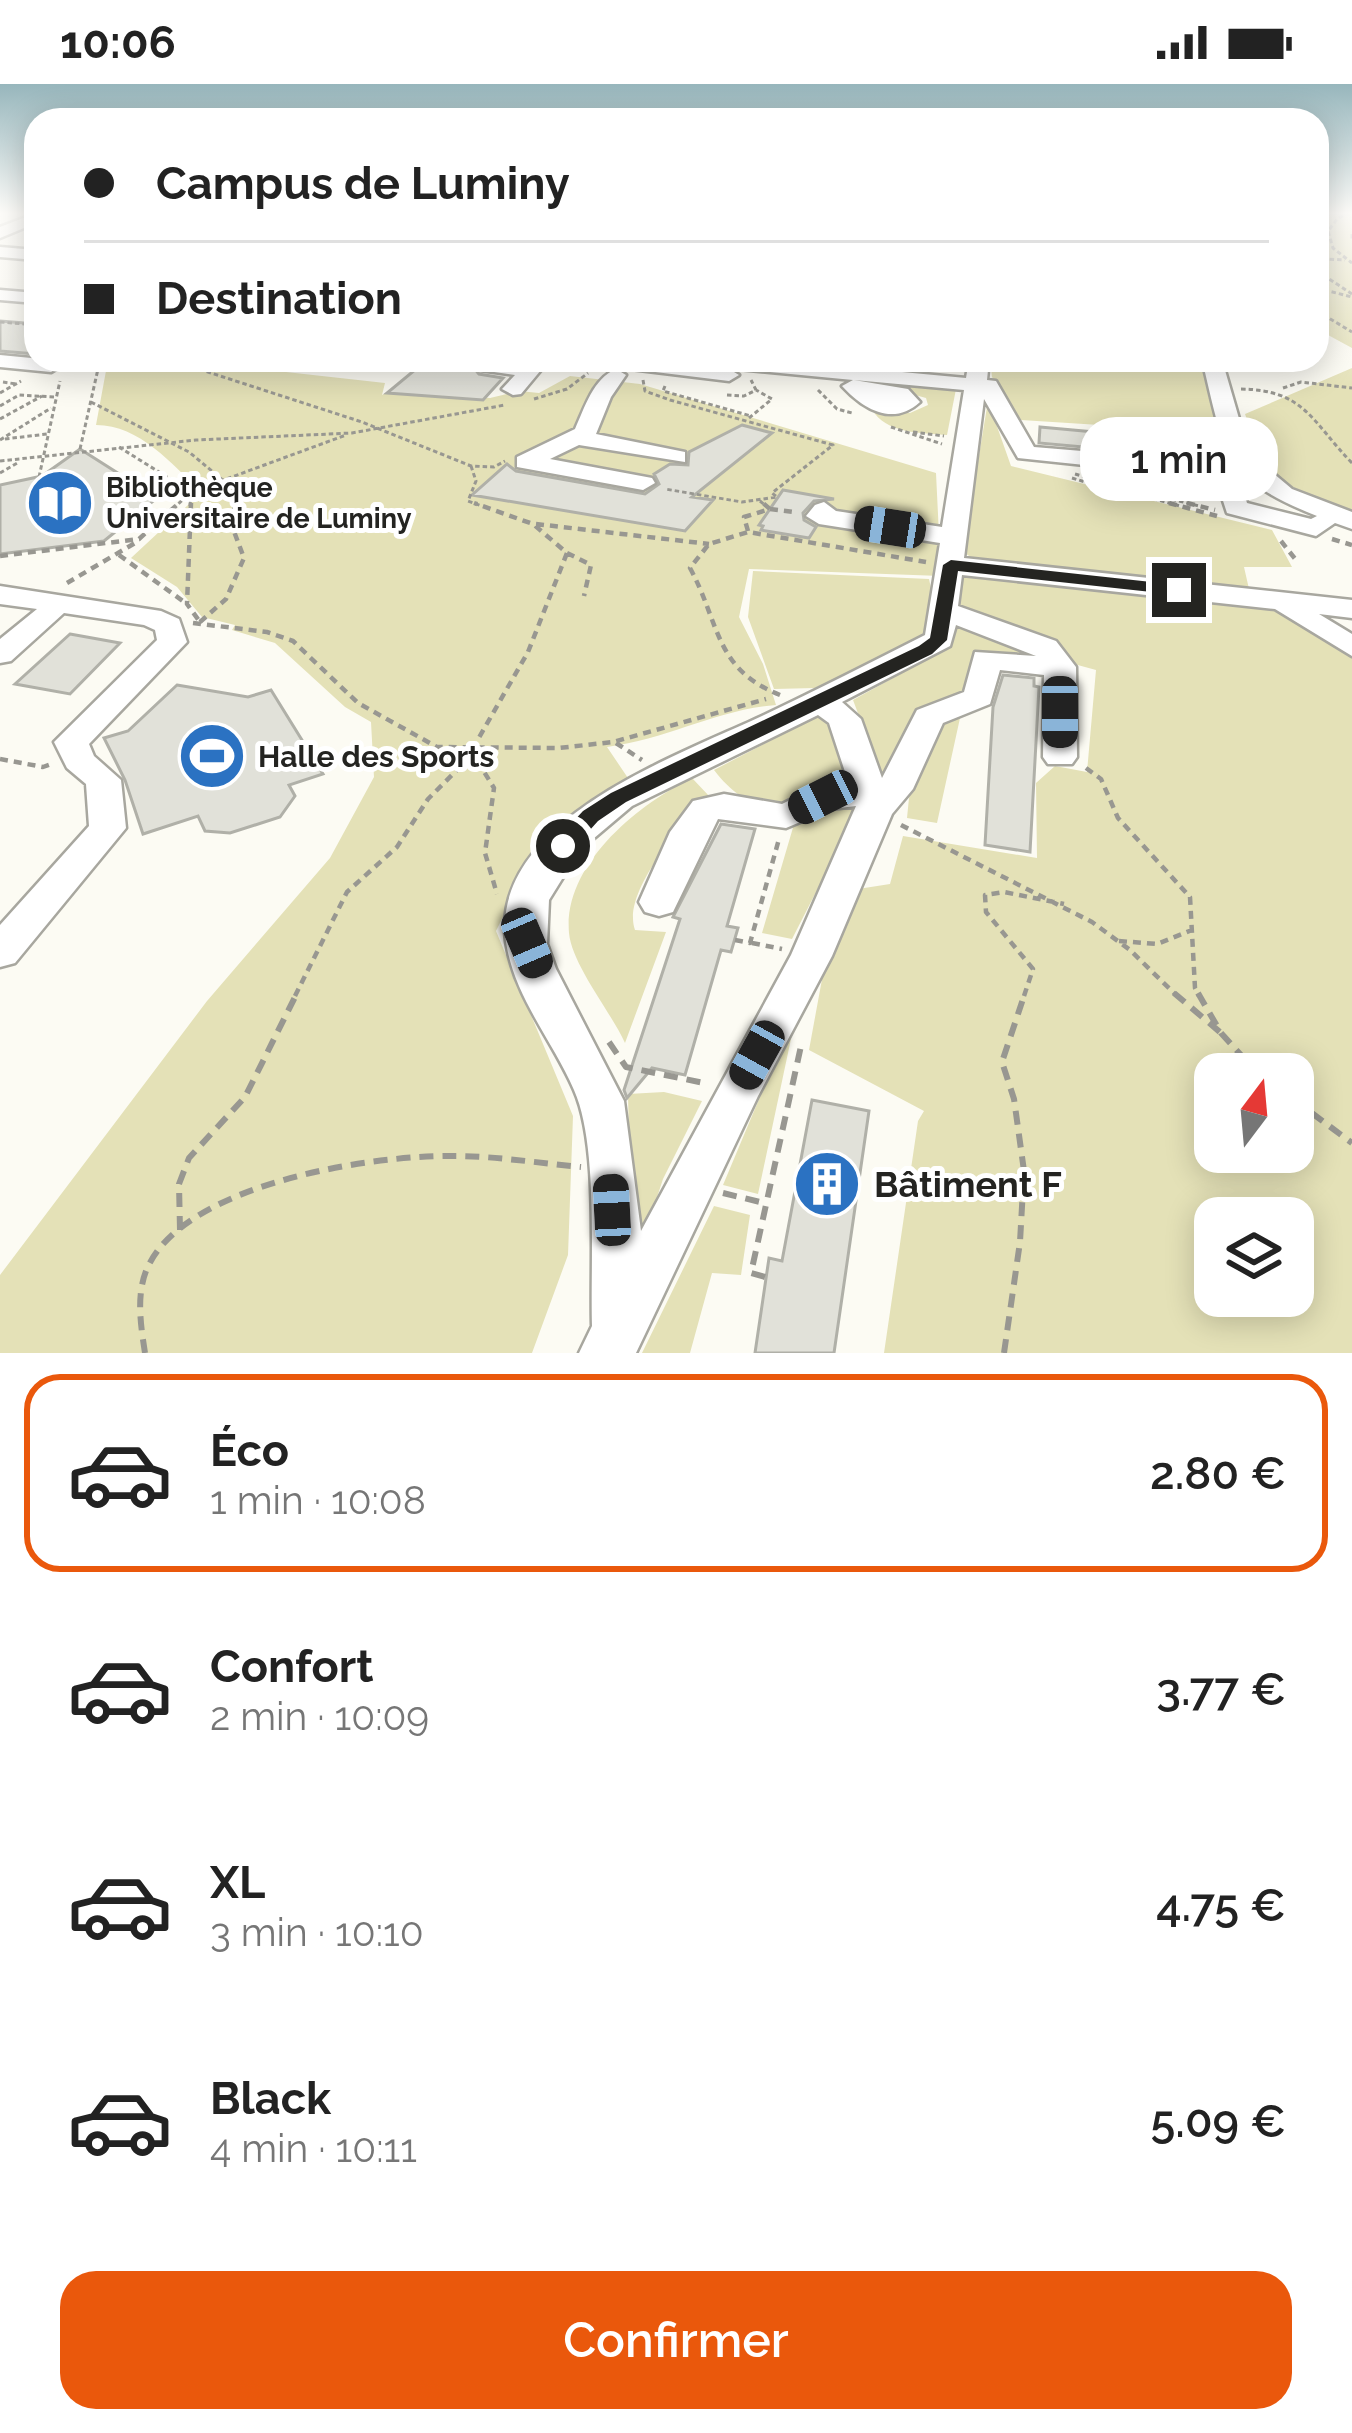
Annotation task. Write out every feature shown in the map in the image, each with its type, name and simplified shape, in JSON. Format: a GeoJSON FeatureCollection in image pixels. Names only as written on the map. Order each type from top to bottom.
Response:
{"type":"FeatureCollection","features":[{"type":"Feature","properties":{"kind":"street"},"geometry":{"type":"LineString","coordinates":[[516,398],[530,372]]}},
{"type":"Feature","properties":{"kind":"street"},"geometry":{"type":"LineString","coordinates":[[580,438],[601,372]]}},
{"type":"Feature","properties":{"kind":"street"},"geometry":{"type":"LineString","coordinates":[[631,372],[977,374],[1026,453],[1091,474]]}},
{"type":"Feature","properties":{"kind":"street"},"geometry":{"type":"LineString","coordinates":[[1215,372],[1238,456],[1283,494],[1342,517]]}},
{"type":"Feature","properties":{"kind":"street"},"geometry":{"type":"LineString","coordinates":[[645,374],[667,382],[728,387],[753,373],[853,386]]}},
{"type":"Feature","properties":{"kind":"street"},"geometry":{"type":"LineString","coordinates":[[613,1342],[610,1170],[601,1096],[572,1047],[527,943],[527,906],[542,875],[590,816],[938,640],[946,611],[977,374]]}},
{"type":"Feature","properties":{"kind":"street"},"geometry":{"type":"LineString","coordinates":[[525,462],[580,438],[677,457]]}},
{"type":"Feature","properties":{"kind":"street"},"geometry":{"type":"LineString","coordinates":[[525,462],[643,483]]}},
{"type":"Feature","properties":{"kind":"street"},"geometry":{"type":"LineString","coordinates":[[1226,473],[1237,508],[1316,528],[1342,517]]}},
{"type":"Feature","properties":{"kind":"street"},"geometry":{"type":"LineString","coordinates":[[824,510],[819,516],[953,551],[1352,609]]}},
{"type":"Feature","properties":{"kind":"street"},"geometry":{"type":"LineString","coordinates":[[0,595],[151,617],[169,625],[172,642],[71,742],[76,754],[103,781],[108,828],[0,952]]}},
{"type":"Feature","properties":{"kind":"street"},"geometry":{"type":"LineString","coordinates":[[1271,600],[1352,647]]}},
{"type":"Feature","properties":{"kind":"street"},"geometry":{"type":"LineString","coordinates":[[0,655],[47,616],[45,601]]}},
{"type":"Feature","properties":{"kind":"street"},"geometry":{"type":"LineString","coordinates":[[946,611],[1045,647],[1060,668],[1060,757]]}},
{"type":"Feature","properties":{"kind":"street"},"geometry":{"type":"LineString","coordinates":[[659,902],[689,832],[706,808],[724,806],[786,816],[823,797],[873,802],[895,789],[929,717],[979,697],[986,659],[1060,668]]}},
{"type":"Feature","properties":{"kind":"street"},"geometry":{"type":"LineString","coordinates":[[613,1342],[738,1090],[796,986],[873,802],[844,719],[820,701]]}},
{"type":"Feature","properties":{"kind":"path"},"geometry":{"type":"LineString","coordinates":[[2,372],[16,384]]}},
{"type":"Feature","properties":{"kind":"path"},"geometry":{"type":"LineString","coordinates":[[39,477],[63,372]]}},
{"type":"Feature","properties":{"kind":"path"},"geometry":{"type":"LineString","coordinates":[[80,449],[97,372]]}},
{"type":"Feature","properties":{"kind":"path"},"geometry":{"type":"LineString","coordinates":[[207,372],[374,427],[471,466],[525,462]]}},
{"type":"Feature","properties":{"kind":"path"},"geometry":{"type":"LineString","coordinates":[[45,601],[119,555],[191,492],[352,433],[567,389],[595,372]]}},
{"type":"Feature","properties":{"kind":"path"},"geometry":{"type":"LineString","coordinates":[[748,419],[772,399],[753,373]]}},
{"type":"Feature","properties":{"kind":"path"},"geometry":{"type":"LineString","coordinates":[[645,374],[645,391],[748,419]]}},
{"type":"Feature","properties":{"kind":"path"},"geometry":{"type":"LineString","coordinates":[[643,483],[742,502],[760,501],[777,497],[772,494],[833,446],[663,391],[667,382]]}},
{"type":"Feature","properties":{"kind":"path"},"geometry":{"type":"LineString","coordinates":[[1282,391],[1285,384],[1301,382],[1352,388]]}},
{"type":"Feature","properties":{"kind":"path"},"geometry":{"type":"LineString","coordinates":[[1220,391],[1282,391],[1296,396],[1327,440],[1352,463]]}},
{"type":"Feature","properties":{"kind":"path"},"geometry":{"type":"LineString","coordinates":[[0,406],[19,394],[54,397]]}},
{"type":"Feature","properties":{"kind":"path"},"geometry":{"type":"LineString","coordinates":[[0,419],[42,396]]}},
{"type":"Feature","properties":{"kind":"path"},"geometry":{"type":"LineString","coordinates":[[490,399],[490,407]]}},
{"type":"Feature","properties":{"kind":"path"},"geometry":{"type":"LineString","coordinates":[[91,403],[227,479],[236,490],[232,526],[244,558],[226,599],[200,622]]}},
{"type":"Feature","properties":{"kind":"path"},"geometry":{"type":"LineString","coordinates":[[0,440],[52,407]]}},
{"type":"Feature","properties":{"kind":"path"},"geometry":{"type":"LineString","coordinates":[[902,431],[950,436]]}},
{"type":"Feature","properties":{"kind":"path"},"geometry":{"type":"LineString","coordinates":[[0,461],[80,449],[352,433]]}},
{"type":"Feature","properties":{"kind":"path"},"geometry":{"type":"LineString","coordinates":[[0,440],[47,434]]}},
{"type":"Feature","properties":{"kind":"path"},"geometry":{"type":"LineString","coordinates":[[119,447],[191,492]]}},
{"type":"Feature","properties":{"kind":"path"},"geometry":{"type":"LineString","coordinates":[[0,473],[24,459]]}},
{"type":"Feature","properties":{"kind":"path"},"geometry":{"type":"LineString","coordinates":[[471,466],[476,481],[468,501],[533,524],[709,544],[748,532],[953,551]]}},
{"type":"Feature","properties":{"kind":"path"},"geometry":{"type":"LineString","coordinates":[[1091,474],[1220,511]]}},
{"type":"Feature","properties":{"kind":"path"},"geometry":{"type":"LineString","coordinates":[[1091,474],[1229,519]]}},
{"type":"Feature","properties":{"kind":"path"},"geometry":{"type":"LineString","coordinates":[[187,604],[191,492]]}},
{"type":"Feature","properties":{"kind":"path"},"geometry":{"type":"LineString","coordinates":[[748,532],[745,517],[770,508],[760,501]]}},
{"type":"Feature","properties":{"kind":"path"},"geometry":{"type":"LineString","coordinates":[[533,524],[591,566],[584,596]]}},
{"type":"Feature","properties":{"kind":"path"},"geometry":{"type":"LineString","coordinates":[[1272,530],[1296,560]]}},
{"type":"Feature","properties":{"kind":"path"},"geometry":{"type":"LineString","coordinates":[[0,556],[139,539]]}},
{"type":"Feature","properties":{"kind":"path"},"geometry":{"type":"LineString","coordinates":[[119,555],[187,604],[200,622],[293,641],[358,703],[437,747],[470,749],[613,742],[735,704],[792,697],[756,688],[736,674],[718,645],[707,598],[690,568],[709,544]]}},
{"type":"Feature","properties":{"kind":"path"},"geometry":{"type":"LineString","coordinates":[[180,1230],[178,1184],[189,1158],[245,1097],[347,892],[397,847],[428,799],[464,762],[528,652],[567,553]]}},
{"type":"Feature","properties":{"kind":"path"},"geometry":{"type":"LineString","coordinates":[[613,742],[648,763]]}},
{"type":"Feature","properties":{"kind":"path"},"geometry":{"type":"LineString","coordinates":[[470,749],[492,770],[498,804],[481,847],[483,872],[527,943]]}},
{"type":"Feature","properties":{"kind":"path"},"geometry":{"type":"LineString","coordinates":[[0,759],[44,766],[76,754]]}},
{"type":"Feature","properties":{"kind":"path"},"geometry":{"type":"LineString","coordinates":[[1060,757],[1082,764],[1100,778],[1118,818],[1190,897],[1195,988],[1221,1033],[1239,1053]]}},
{"type":"Feature","properties":{"kind":"path"},"geometry":{"type":"LineString","coordinates":[[873,802],[1064,904],[1120,941],[1198,1018],[1221,1033]]}},
{"type":"Feature","properties":{"kind":"path"},"geometry":{"type":"LineString","coordinates":[[734,940],[751,943],[786,816]]}},
{"type":"Feature","properties":{"kind":"path"},"geometry":{"type":"LineString","coordinates":[[1004,1353],[1025,1196],[1021,1111],[1001,1062],[1033,969],[986,912],[985,895],[1004,892],[1064,904]]}},
{"type":"Feature","properties":{"kind":"path"},"geometry":{"type":"LineString","coordinates":[[1120,941],[1151,947],[1170,944],[1192,930]]}},
{"type":"Feature","properties":{"kind":"path"},"geometry":{"type":"LineString","coordinates":[[765,1277],[752,1273],[810,1004],[796,986]]}},
{"type":"Feature","properties":{"kind":"path"},"geometry":{"type":"LineString","coordinates":[[572,1047],[606,1036],[626,1067],[738,1090]]}},
{"type":"Feature","properties":{"kind":"path"},"geometry":{"type":"LineString","coordinates":[[1314,1115],[1352,1143]]}},
{"type":"Feature","properties":{"kind":"path"},"geometry":{"type":"LineString","coordinates":[[146,1353],[141,1326],[149,1264],[180,1230],[247,1192],[360,1160],[439,1155],[610,1170]]}},
{"type":"Feature","properties":{"kind":"path"},"geometry":{"type":"LineString","coordinates":[[719,1192],[766,1204]]}},
{"type":"Feature","properties":{"kind":"shaded area"},"geometry":{"type":"Polygon","coordinates":[[[1329,272],[1352,272],[1352,348],[1329,336],[1329,272]]]}},
{"type":"Feature","properties":{"kind":"shaded area"},"geometry":{"type":"Polygon","coordinates":[[[1352,368],[1352,514],[1283,481],[1263,456],[1245,414],[1352,368]]]}},
{"type":"Feature","properties":{"kind":"shaded area"},"geometry":{"type":"Polygon","coordinates":[[[106,372],[286,372],[385,383],[382,395],[391,390],[490,398],[519,391],[539,393],[570,376],[640,384],[936,473],[941,576],[749,569],[739,617],[763,664],[776,705],[607,747],[630,781],[583,811],[549,843],[496,931],[573,1116],[568,1255],[532,1353],[0,1353],[0,1275],[207,1001],[330,858],[374,777],[371,722],[345,707],[275,643],[202,617],[177,587],[131,558],[202,492],[141,439],[96,425],[106,372]]]}},
{"type":"Feature","properties":{"kind":"shaded area"},"geometry":{"type":"Polygon","coordinates":[[[767,372],[956,389],[947,435],[886,423],[872,409],[910,413],[928,405],[926,398],[868,382],[767,372]]]}},
{"type":"Feature","properties":{"kind":"shaded area"},"geometry":{"type":"Polygon","coordinates":[[[991,372],[1207,372],[1232,458],[1218,455],[1210,432],[1021,420],[991,372]]]}},
{"type":"Feature","properties":{"kind":"shaded area"},"geometry":{"type":"Polygon","coordinates":[[[988,401],[1011,466],[1272,530],[1292,567],[1244,567],[1249,589],[977,561],[963,552],[988,401]]]}},
{"type":"Feature","properties":{"kind":"shaded area"},"geometry":{"type":"Polygon","coordinates":[[[753,571],[929,579],[935,607],[923,639],[815,688],[774,689],[748,617],[753,571]]]}},
{"type":"Feature","properties":{"kind":"shaded area"},"geometry":{"type":"Polygon","coordinates":[[[960,577],[1264,605],[1306,624],[1352,655],[1352,1353],[884,1353],[918,1121],[924,1111],[809,1050],[825,963],[858,889],[890,884],[903,836],[1037,858],[1036,783],[1055,766],[1087,772],[1096,670],[1063,661],[957,606],[960,577]]]}},
{"type":"Feature","properties":{"kind":"shaded area"},"geometry":{"type":"Polygon","coordinates":[[[953,618],[1035,647],[1042,659],[977,654],[963,699],[883,780],[853,700],[951,646],[953,618]]]}},
{"type":"Feature","properties":{"kind":"shaded area"},"geometry":{"type":"Polygon","coordinates":[[[962,709],[937,823],[907,818],[909,798],[939,717],[962,709]]]}},
{"type":"Feature","properties":{"kind":"shaded area"},"geometry":{"type":"Polygon","coordinates":[[[818,716],[827,720],[849,785],[777,806],[745,798],[714,770],[818,716]]]}},
{"type":"Feature","properties":{"kind":"shaded area"},"geometry":{"type":"Polygon","coordinates":[[[692,778],[710,797],[658,859],[637,896],[635,930],[666,932],[625,1043],[577,959],[569,933],[570,908],[578,883],[608,839],[650,803],[692,778]]]}},
{"type":"Feature","properties":{"kind":"shaded area"},"geometry":{"type":"Polygon","coordinates":[[[829,801],[860,806],[792,939],[762,933],[797,814],[829,801]]]}},
{"type":"Feature","properties":{"kind":"shaded area"},"geometry":{"type":"Polygon","coordinates":[[[798,1006],[758,1194],[723,1185],[798,1006]]]}},
{"type":"Feature","properties":{"kind":"shaded area"},"geometry":{"type":"Polygon","coordinates":[[[664,1092],[702,1101],[663,1179],[643,1240],[631,1234],[628,1094],[664,1092]]]}},
{"type":"Feature","properties":{"kind":"shaded area"},"geometry":{"type":"Polygon","coordinates":[[[714,1206],[750,1215],[741,1275],[712,1273],[690,1353],[642,1353],[714,1206]]]}},
{"type":"Feature","properties":{"kind":"building"},"geometry":{"type":"Polygon","coordinates":[[[0,321],[24,323],[24,353],[0,351],[0,321]]]}},
{"type":"Feature","properties":{"kind":"building"},"geometry":{"type":"Polygon","coordinates":[[[412,372],[477,372],[503,378],[483,400],[387,393],[412,372]]]}},
{"type":"Feature","properties":{"kind":"building"},"geometry":{"type":"Polygon","coordinates":[[[742,425],[772,433],[692,497],[713,500],[685,531],[472,495],[507,464],[516,471],[645,494],[659,484],[654,474],[670,464],[688,465],[689,452],[742,425]]]}},
{"type":"Feature","properties":{"kind":"building"},"geometry":{"type":"Polygon","coordinates":[[[1040,427],[1214,443],[1220,464],[1205,463],[1213,496],[1157,491],[1158,499],[1100,485],[1098,469],[1110,461],[1108,455],[1094,448],[1039,443],[1040,427]]]}},
{"type":"Feature","properties":{"kind":"building"},"geometry":{"type":"Polygon","coordinates":[[[80,449],[157,498],[104,541],[0,554],[0,485],[42,476],[80,449]]]}},
{"type":"Feature","properties":{"kind":"building"},"geometry":{"type":"Polygon","coordinates":[[[783,490],[834,499],[814,501],[803,513],[804,520],[816,527],[809,538],[761,530],[759,525],[783,490]]]}},
{"type":"Feature","properties":{"kind":"building"},"geometry":{"type":"Polygon","coordinates":[[[70,634],[120,643],[70,694],[15,684],[70,634]]]}},
{"type":"Feature","properties":{"kind":"building"},"geometry":{"type":"Polygon","coordinates":[[[1003,675],[1034,678],[1034,686],[1039,687],[1030,852],[985,845],[993,707],[1003,675]]]}},
{"type":"Feature","properties":{"kind":"building","name":"Halle des Sports"},"geometry":{"type":"Polygon","coordinates":[[[177,685],[248,697],[271,690],[323,774],[289,785],[295,796],[280,817],[230,833],[205,831],[198,816],[143,834],[125,780],[104,738],[128,731],[177,685]]]}},
{"type":"Feature","properties":{"kind":"building"},"geometry":{"type":"Polygon","coordinates":[[[721,824],[755,829],[727,926],[738,928],[731,952],[721,950],[685,1075],[652,1068],[627,1098],[624,1090],[680,919],[673,917],[721,824]]]}},
{"type":"Feature","properties":{"kind":"building","name":"Bâtiment F"},"geometry":{"type":"Polygon","coordinates":[[[812,1100],[869,1111],[834,1353],[755,1353],[769,1258],[782,1261],[812,1100]]]}},
{"type":"Feature","properties":{"kind":"place","name":"Bibliothèque Universitaire de Luminy"},"geometry":{"type":"Point","coordinates":[60,503]}},
{"type":"Feature","properties":{"kind":"place","name":"Halle des Sports"},"geometry":{"type":"Point","coordinates":[212,756]}},
{"type":"Feature","properties":{"kind":"place","name":"Bâtiment F"},"geometry":{"type":"Point","coordinates":[827,1184]}},
{"type":"Feature","properties":{"kind":"route"},"geometry":{"type":"LineString","coordinates":[[563,846],[590,816],[619,798],[926,650],[938,640],[951,565],[1179,590]]}}]}
